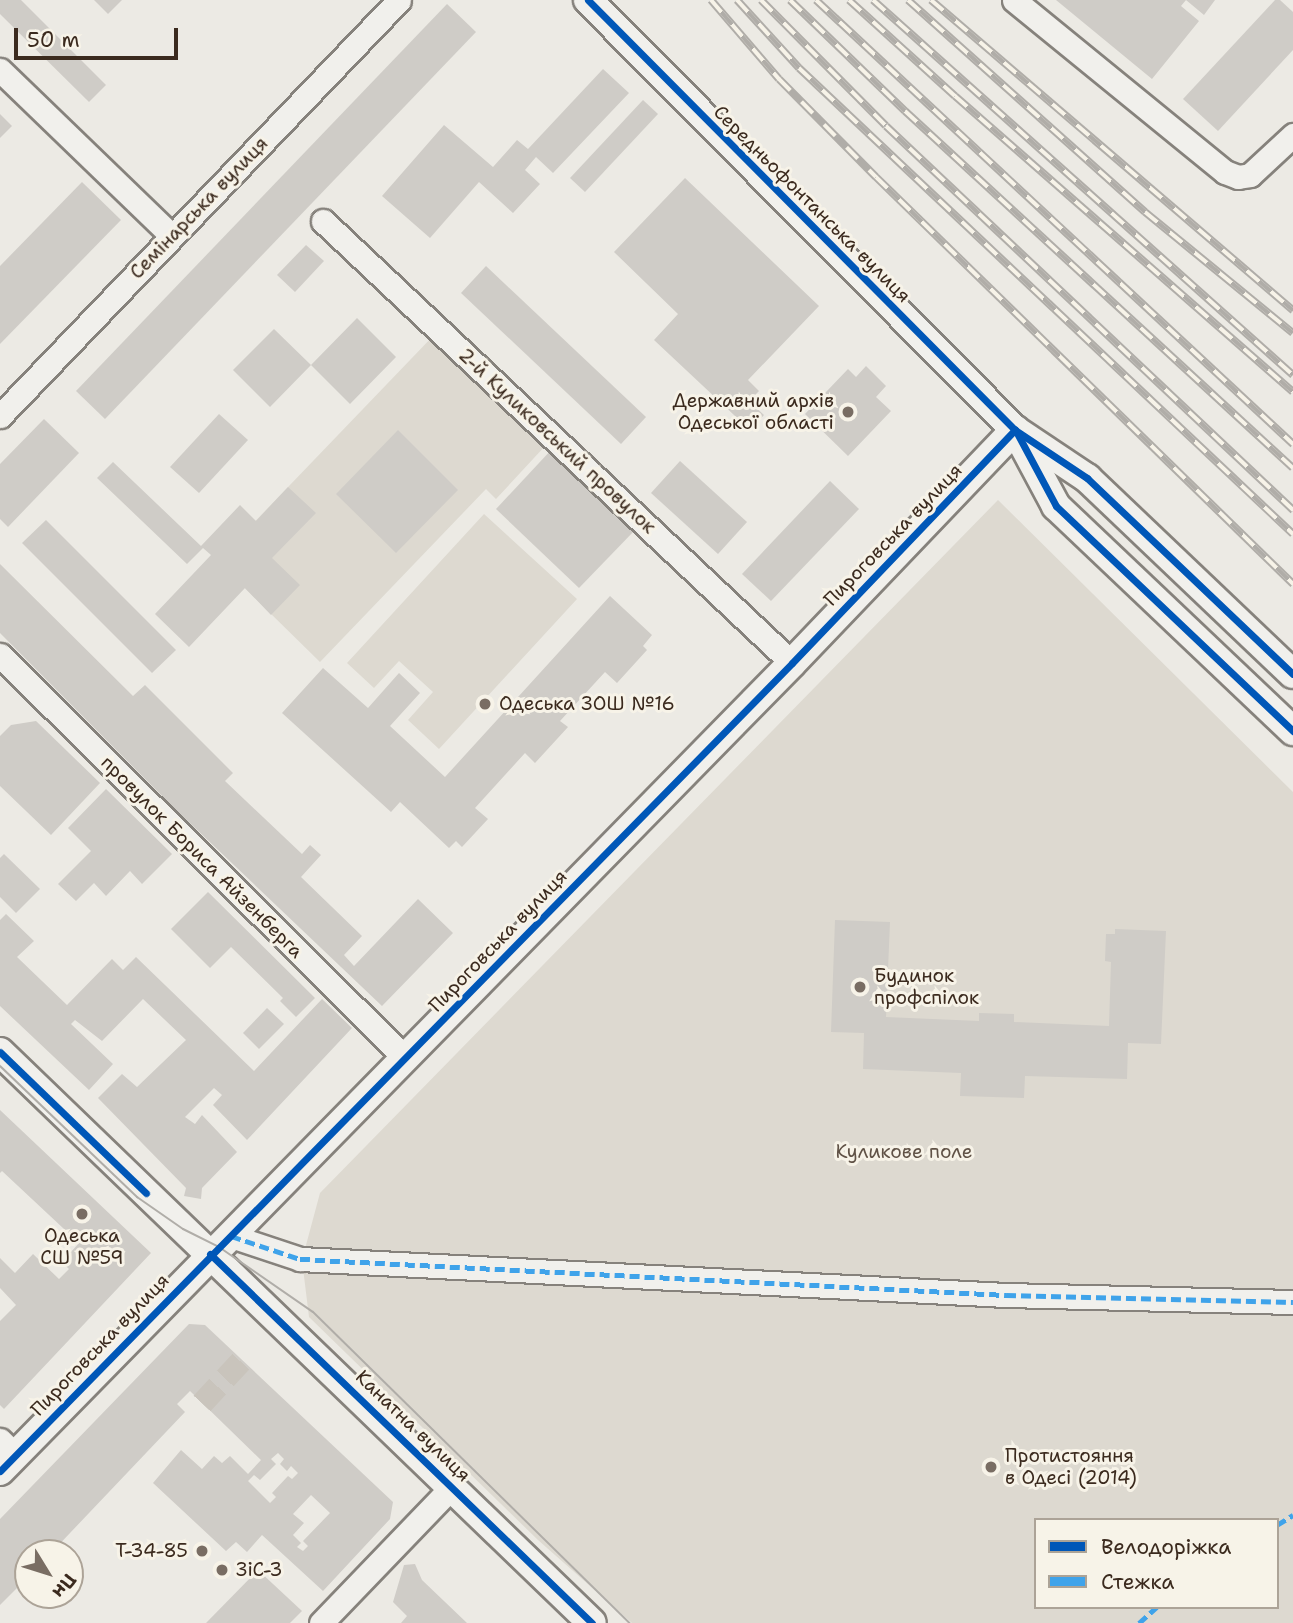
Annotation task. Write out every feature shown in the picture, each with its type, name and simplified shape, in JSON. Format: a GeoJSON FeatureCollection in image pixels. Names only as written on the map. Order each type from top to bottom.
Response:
{"type":"FeatureCollection","features":[{"type":"Feature","properties":{"kind":"main road","name":"Середньофонтанська вулиця"},"geometry":{"type":"LineString","coordinates":[[588,0],[1015,430],[1087,478],[1293,674]]}},
{"type":"Feature","properties":{"kind":"main road","name":"Середньофонтанська вулиця"},"geometry":{"type":"LineString","coordinates":[[1015,430],[1056,506],[1293,731]]}},
{"type":"Feature","properties":{"kind":"main road","name":"Пироговська вулиця"},"geometry":{"type":"LineString","coordinates":[[5,1455],[220,1245],[405,1058],[792,663],[1015,430]]}},
{"type":"Feature","properties":{"kind":"main road","name":"Канатна вулиця"},"geometry":{"type":"LineString","coordinates":[[0,1052],[220,1245],[453,1486],[592,1623]]}},
{"type":"Feature","properties":{"kind":"street","name":"Семінарська вулиця"},"geometry":{"type":"LineString","coordinates":[[0,416],[399,0]]}},
{"type":"Feature","properties":{"kind":"street"},"geometry":{"type":"LineString","coordinates":[[1014,0],[1225,172],[1238,177],[1251,175],[1293,135]]}},
{"type":"Feature","properties":{"kind":"street"},"geometry":{"type":"LineString","coordinates":[[0,70],[172,236]]}},
{"type":"Feature","properties":{"kind":"street","name":"2-й Куликовський провулок"},"geometry":{"type":"LineString","coordinates":[[323,220],[792,663]]}},
{"type":"Feature","properties":{"kind":"street","name":"провулок Бориса Айзенберга"},"geometry":{"type":"LineString","coordinates":[[0,655],[405,1058]]}},
{"type":"Feature","properties":{"kind":"street"},"geometry":{"type":"LineString","coordinates":[[220,1245],[300,1259],[1006,1295],[1293,1301]]}},
{"type":"Feature","properties":{"kind":"street"},"geometry":{"type":"LineString","coordinates":[[321,1623],[453,1486]]}},
{"type":"Feature","properties":{"kind":"green space"},"geometry":{"type":"Polygon","coordinates":[[[435,334],[546,445],[496,499],[486,489],[320,662],[217,561],[435,334]]]}},
{"type":"Feature","properties":{"kind":"green space","name":"Куликове поле"},"geometry":{"type":"Polygon","coordinates":[[[998,500],[1293,792],[1293,1623],[632,1623],[538,1540],[309,1317],[302,1260],[320,1193],[998,500]]]}},
{"type":"Feature","properties":{"kind":"green space"},"geometry":{"type":"Polygon","coordinates":[[[484,514],[577,599],[439,749],[408,720],[433,692],[399,661],[374,688],[347,663],[484,514]]]}},
{"type":"Feature","properties":{"kind":"building"},"geometry":{"type":"Polygon","coordinates":[[[0,0],[21,0],[106,85],[89,102],[0,14],[0,0]]]}},
{"type":"Feature","properties":{"kind":"building"},"geometry":{"type":"Polygon","coordinates":[[[94,0],[122,0],[108,14],[94,0]]]}},
{"type":"Feature","properties":{"kind":"building"},"geometry":{"type":"Polygon","coordinates":[[[1056,0],[1186,0],[1181,6],[1199,21],[1152,79],[1056,0]]]}},
{"type":"Feature","properties":{"kind":"building"},"geometry":{"type":"Polygon","coordinates":[[[1186,0],[1215,0],[1204,15],[1186,0]]]}},
{"type":"Feature","properties":{"kind":"building"},"geometry":{"type":"Polygon","coordinates":[[[1275,0],[1280,0],[1293,12],[1293,50],[1218,131],[1183,99],[1275,0]]]}},
{"type":"Feature","properties":{"kind":"building"},"geometry":{"type":"Polygon","coordinates":[[[447,4],[476,32],[105,419],[76,391],[447,4]]]}},
{"type":"Feature","properties":{"kind":"building"},"geometry":{"type":"Polygon","coordinates":[[[603,69],[629,93],[553,173],[536,157],[525,170],[540,184],[513,213],[479,182],[430,238],[382,196],[444,125],[493,167],[517,140],[528,149],[603,69]]]}},
{"type":"Feature","properties":{"kind":"building"},"geometry":{"type":"Polygon","coordinates":[[[643,100],[658,114],[585,192],[570,178],[643,100]]]}},
{"type":"Feature","properties":{"kind":"building"},"geometry":{"type":"Polygon","coordinates":[[[0,114],[12,126],[0,138],[0,114]]]}},
{"type":"Feature","properties":{"kind":"building"},"geometry":{"type":"Polygon","coordinates":[[[685,178],[819,306],[748,380],[759,391],[749,401],[764,415],[750,430],[654,340],[678,314],[614,252],[685,178]]]}},
{"type":"Feature","properties":{"kind":"building"},"geometry":{"type":"Polygon","coordinates":[[[82,182],[121,220],[0,344],[0,266],[82,182]]]}},
{"type":"Feature","properties":{"kind":"building"},"geometry":{"type":"Polygon","coordinates":[[[306,245],[324,261],[295,292],[277,275],[306,245]]]}},
{"type":"Feature","properties":{"kind":"building"},"geometry":{"type":"Polygon","coordinates":[[[486,266],[646,417],[621,444],[461,293],[486,266]]]}},
{"type":"Feature","properties":{"kind":"building"},"geometry":{"type":"Polygon","coordinates":[[[357,318],[396,357],[350,404],[311,365],[357,318]]]}},
{"type":"Feature","properties":{"kind":"building"},"geometry":{"type":"Polygon","coordinates":[[[274,329],[311,365],[270,407],[233,370],[274,329]]]}},
{"type":"Feature","properties":{"kind":"building","name":"Державний архів Одеської області"},"geometry":{"type":"Polygon","coordinates":[[[866,366],[886,386],[876,397],[891,411],[848,456],[805,414],[848,369],[856,377],[866,366]]]}},
{"type":"Feature","properties":{"kind":"building"},"geometry":{"type":"Polygon","coordinates":[[[219,414],[248,440],[199,493],[170,467],[219,414]]]}},
{"type":"Feature","properties":{"kind":"building"},"geometry":{"type":"Polygon","coordinates":[[[44,419],[79,453],[8,527],[0,519],[0,464],[44,419]]]}},
{"type":"Feature","properties":{"kind":"building"},"geometry":{"type":"Polygon","coordinates":[[[398,430],[458,490],[396,553],[336,494],[398,430]]]}},
{"type":"Feature","properties":{"kind":"building"},"geometry":{"type":"Polygon","coordinates":[[[552,449],[636,529],[579,588],[496,509],[552,449]]]}},
{"type":"Feature","properties":{"kind":"building"},"geometry":{"type":"Polygon","coordinates":[[[680,461],[747,522],[718,554],[651,493],[680,461]]]}},
{"type":"Feature","properties":{"kind":"building"},"geometry":{"type":"Polygon","coordinates":[[[113,462],[201,546],[240,505],[256,521],[288,487],[316,513],[272,558],[300,585],[271,615],[245,588],[189,647],[155,614],[211,555],[203,548],[187,564],[97,478],[113,462]]]}},
{"type":"Feature","properties":{"kind":"building"},"geometry":{"type":"Polygon","coordinates":[[[830,481],[859,509],[771,601],[742,574],[830,481]]]}},
{"type":"Feature","properties":{"kind":"building"},"geometry":{"type":"Polygon","coordinates":[[[46,520],[176,650],[152,673],[22,543],[46,520]]]}},
{"type":"Feature","properties":{"kind":"building"},"geometry":{"type":"Polygon","coordinates":[[[0,564],[133,696],[145,685],[233,773],[225,781],[302,854],[310,845],[321,855],[301,877],[362,936],[344,955],[354,966],[418,899],[453,933],[382,1006],[174,808],[0,633],[0,564]]]}},
{"type":"Feature","properties":{"kind":"building"},"geometry":{"type":"Polygon","coordinates":[[[610,596],[652,635],[643,646],[647,650],[617,683],[605,672],[560,721],[568,727],[535,763],[525,753],[475,808],[488,819],[462,847],[456,841],[449,848],[400,802],[391,812],[282,713],[323,668],[368,708],[399,673],[420,693],[390,726],[445,777],[610,596]]]}},
{"type":"Feature","properties":{"kind":"building"},"geometry":{"type":"Polygon","coordinates":[[[36,721],[100,783],[51,835],[0,786],[0,736],[11,725],[36,721]]]}},
{"type":"Feature","properties":{"kind":"building"},"geometry":{"type":"Polygon","coordinates":[[[106,789],[172,854],[142,884],[130,871],[106,896],[94,883],[76,901],[58,884],[91,851],[68,828],[106,789]]]}},
{"type":"Feature","properties":{"kind":"building"},"geometry":{"type":"Polygon","coordinates":[[[4,854],[40,889],[16,913],[0,897],[0,858],[4,854]]]}},
{"type":"Feature","properties":{"kind":"building"},"geometry":{"type":"Polygon","coordinates":[[[208,892],[315,998],[296,1017],[280,1001],[283,998],[231,947],[210,968],[171,929],[208,892]]]}},
{"type":"Feature","properties":{"kind":"building"},"geometry":{"type":"Polygon","coordinates":[[[6,914],[34,941],[17,957],[67,1005],[112,959],[123,970],[136,957],[254,1071],[322,999],[352,1028],[247,1140],[213,1105],[222,1095],[214,1088],[185,1117],[195,1124],[202,1115],[237,1152],[202,1188],[201,1199],[184,1196],[186,1188],[98,1098],[122,1074],[137,1087],[186,1040],[143,999],[102,1041],[75,1020],[71,1024],[113,1064],[89,1090],[0,1006],[0,920],[6,914]]]}},
{"type":"Feature","properties":{"kind":"building","name":"Будинок профспілок"},"geometry":{"type":"Polygon","coordinates":[[[835,920],[890,922],[886,1017],[979,1021],[979,1013],[1014,1014],[1014,1022],[1109,1026],[1111,962],[1105,961],[1106,934],[1115,934],[1115,929],[1166,931],[1161,1044],[1128,1043],[1127,1079],[1025,1076],[1024,1098],[960,1096],[961,1073],[863,1069],[864,1033],[831,1032],[835,920]]]}},
{"type":"Feature","properties":{"kind":"building"},"geometry":{"type":"Polygon","coordinates":[[[267,1008],[284,1024],[259,1049],[243,1033],[267,1008]]]}},
{"type":"Feature","properties":{"kind":"building"},"geometry":{"type":"Polygon","coordinates":[[[0,1110],[151,1253],[4,1409],[0,1405],[0,1321],[16,1305],[0,1288],[0,1258],[15,1273],[33,1254],[59,1279],[69,1269],[62,1262],[79,1243],[2,1171],[0,1173],[0,1110]]]}},
{"type":"Feature","properties":{"kind":"building"},"geometry":{"type":"Polygon","coordinates":[[[189,1324],[205,1325],[393,1502],[390,1519],[323,1591],[262,1535],[247,1552],[236,1542],[226,1551],[153,1483],[181,1450],[202,1469],[214,1456],[222,1463],[230,1456],[248,1474],[261,1460],[190,1391],[177,1404],[185,1412],[64,1539],[14,1539],[14,1591],[0,1605],[0,1519],[189,1324]],[[278,1453],[271,1459],[276,1464],[260,1480],[254,1475],[248,1481],[270,1503],[276,1497],[272,1493],[288,1476],[292,1479],[298,1473],[291,1466],[287,1471],[280,1464],[284,1459],[278,1453]],[[311,1495],[293,1514],[304,1523],[293,1535],[301,1543],[297,1547],[303,1551],[308,1546],[303,1541],[330,1513],[311,1495]]]}},
{"type":"Feature","properties":{"kind":"building"},"geometry":{"type":"Polygon","coordinates":[[[415,1564],[422,1580],[467,1623],[401,1623],[407,1616],[393,1602],[404,1565],[415,1564]]]}},
{"type":"Feature","properties":{"kind":"building"},"geometry":{"type":"Polygon","coordinates":[[[258,1570],[302,1611],[290,1623],[206,1623],[258,1570]]]}},
{"type":"Feature","properties":{"kind":"tunnel"},"geometry":{"type":"LineString","coordinates":[[202,1403],[242,1360]]}},
{"type":"Feature","properties":{"kind":"tram line"},"geometry":{"type":"LineString","coordinates":[[0,1066],[137,1197],[183,1229],[219,1247],[313,1312],[630,1623]]}},
{"type":"Feature","properties":{"kind":"railway"},"geometry":{"type":"LineString","coordinates":[[711,0],[779,79],[876,177],[1293,584]]}},
{"type":"Feature","properties":{"kind":"railway"},"geometry":{"type":"LineString","coordinates":[[737,0],[799,68],[1293,534]]}},
{"type":"Feature","properties":{"kind":"railway"},"geometry":{"type":"LineString","coordinates":[[761,0],[886,126],[1293,510]]}},
{"type":"Feature","properties":{"kind":"railway"},"geometry":{"type":"LineString","coordinates":[[790,0],[905,111],[1293,468]]}},
{"type":"Feature","properties":{"kind":"railway"},"geometry":{"type":"LineString","coordinates":[[816,0],[1293,444]]}},
{"type":"Feature","properties":{"kind":"railway"},"geometry":{"type":"LineString","coordinates":[[849,0],[1293,392]]}},
{"type":"Feature","properties":{"kind":"railway"},"geometry":{"type":"LineString","coordinates":[[873,0],[1293,375]]}},
{"type":"Feature","properties":{"kind":"railway"},"geometry":{"type":"LineString","coordinates":[[908,0],[1145,212],[1293,333]]}},
{"type":"Feature","properties":{"kind":"railway"},"geometry":{"type":"LineString","coordinates":[[931,0],[1293,310]]}},
{"type":"Feature","properties":{"kind":"marked path"},"geometry":{"type":"LineString","coordinates":[[231,1236],[300,1259],[1006,1295],[1293,1302]]}},
{"type":"Feature","properties":{"kind":"marked path"},"geometry":{"type":"LineString","coordinates":[[1279,1524],[1293,1515]]}},
{"type":"Feature","properties":{"kind":"marked path"},"geometry":{"type":"LineString","coordinates":[[1139,1623],[1155,1609]]}},
{"type":"Feature","properties":{"kind":"cycle path"},"geometry":{"type":"LineString","coordinates":[[588,0],[1015,430],[1087,478],[1293,674]]}},
{"type":"Feature","properties":{"kind":"cycle path"},"geometry":{"type":"LineString","coordinates":[[0,1471],[792,663],[1015,430]]}},
{"type":"Feature","properties":{"kind":"cycle path"},"geometry":{"type":"LineString","coordinates":[[1017,433],[1056,506],[1293,731]]}},
{"type":"Feature","properties":{"kind":"cycle path"},"geometry":{"type":"LineString","coordinates":[[0,1052],[146,1193]]}},
{"type":"Feature","properties":{"kind":"cycle path"},"geometry":{"type":"LineString","coordinates":[[210,1254],[592,1623]]}},
{"type":"Feature","properties":{"kind":"place","name":"Державний архів Одеської області"},"geometry":{"type":"Point","coordinates":[848,412]}},
{"type":"Feature","properties":{"kind":"place","name":"Одеська ЗОШ №16"},"geometry":{"type":"Point","coordinates":[485,704]}},
{"type":"Feature","properties":{"kind":"place","name":"Будинок профспілок"},"geometry":{"type":"Point","coordinates":[860,987]}},
{"type":"Feature","properties":{"kind":"place","name":"Одеська CШ №59"},"geometry":{"type":"Point","coordinates":[82,1214]}},
{"type":"Feature","properties":{"kind":"place","name":"Протистояння в Одесі (2014)"},"geometry":{"type":"Point","coordinates":[991,1467]}},
{"type":"Feature","properties":{"kind":"place","name":"Т-34-85"},"geometry":{"type":"Point","coordinates":[202,1551]}},
{"type":"Feature","properties":{"kind":"place","name":"ЗіС-3"},"geometry":{"type":"Point","coordinates":[222,1570]}}]}
